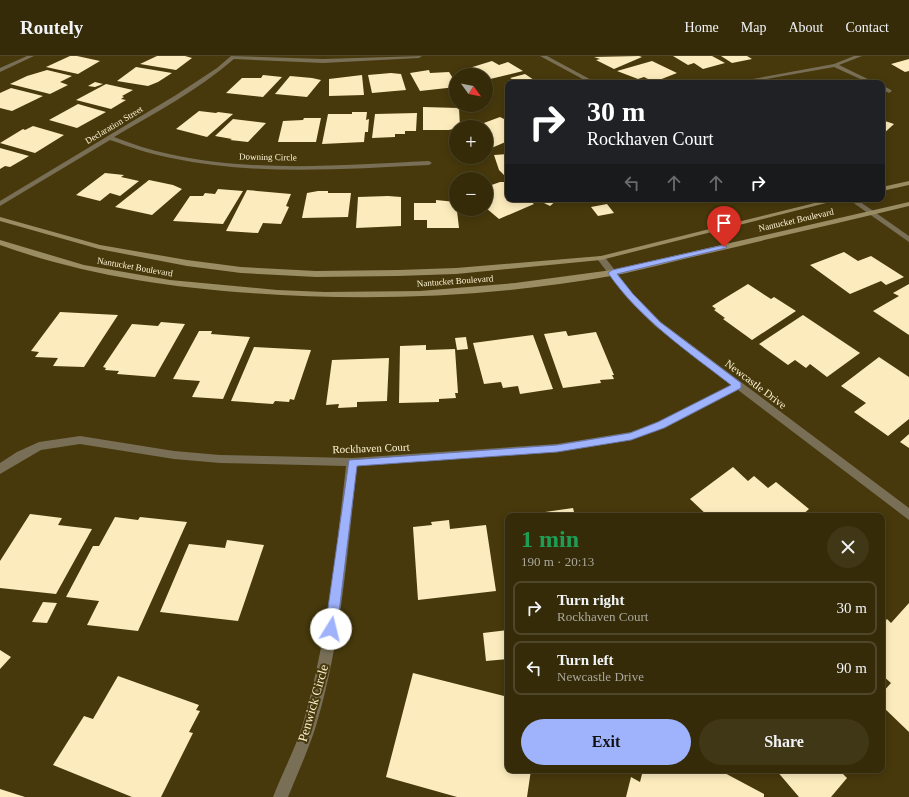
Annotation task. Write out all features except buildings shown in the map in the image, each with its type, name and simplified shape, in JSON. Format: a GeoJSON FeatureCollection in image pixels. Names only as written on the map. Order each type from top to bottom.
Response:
{"type":"FeatureCollection","features":[{"type":"Feature","properties":{"kind":"street"},"geometry":{"type":"LineString","coordinates":[[0,70],[31,56]]}},
{"type":"Feature","properties":{"kind":"street"},"geometry":{"type":"LineString","coordinates":[[233,57],[323,61],[419,56]]}},
{"type":"Feature","properties":{"kind":"street"},"geometry":{"type":"LineString","coordinates":[[543,56],[588,80]]}},
{"type":"Feature","properties":{"kind":"street"},"geometry":{"type":"LineString","coordinates":[[751,80],[835,65],[859,56]]}},
{"type":"Feature","properties":{"kind":"street","name":"Declaration Street"},"geometry":{"type":"LineString","coordinates":[[0,204],[202,81],[233,57]]}},
{"type":"Feature","properties":{"kind":"street"},"geometry":{"type":"LineString","coordinates":[[835,65],[867,80]]}},
{"type":"Feature","properties":{"kind":"street"},"geometry":{"type":"LineString","coordinates":[[885,88],[890,91]]}},
{"type":"Feature","properties":{"kind":"street","name":"Downing Circle"},"geometry":{"type":"LineString","coordinates":[[110,138],[154,152],[180,158],[241,166],[317,166],[429,163]]}},
{"type":"Feature","properties":{"kind":"street"},"geometry":{"type":"LineString","coordinates":[[885,188],[909,183]]}},
{"type":"Feature","properties":{"kind":"street","name":"Nantucket Boulevard"},"geometry":{"type":"LineString","coordinates":[[0,219],[99,247],[136,255],[241,270],[316,274],[449,271],[601,258],[827,202]]}},
{"type":"Feature","properties":{"kind":"street"},"geometry":{"type":"LineString","coordinates":[[855,202],[909,240]]}},
{"type":"Feature","properties":{"kind":"street","name":"Nantucket Boulevard"},"geometry":{"type":"LineString","coordinates":[[0,242],[65,263],[137,278],[182,285],[320,296],[456,293],[612,273],[909,204]]}},
{"type":"Feature","properties":{"kind":"street","name":"Newcastle Drive"},"geometry":{"type":"LineString","coordinates":[[601,258],[630,296],[658,324],[909,515]]}},
{"type":"Feature","properties":{"kind":"street","name":"Rockhaven Court"},"geometry":{"type":"LineString","coordinates":[[0,469],[21,455],[39,446],[58,442],[80,440],[174,455],[220,459],[352,462],[557,448],[631,436],[661,425],[738,386]]}},
{"type":"Feature","properties":{"kind":"street","name":"Penwick Circle"},"geometry":{"type":"LineString","coordinates":[[280,797],[311,719],[322,672],[337,587],[352,462]]}},
{"type":"Feature","properties":{"kind":"route"},"geometry":{"type":"LineString","coordinates":[[331,629],[352,462],[557,448],[631,436],[661,425],[689,412],[738,386],[658,324],[630,296],[612,273],[724,247]]}}]}
